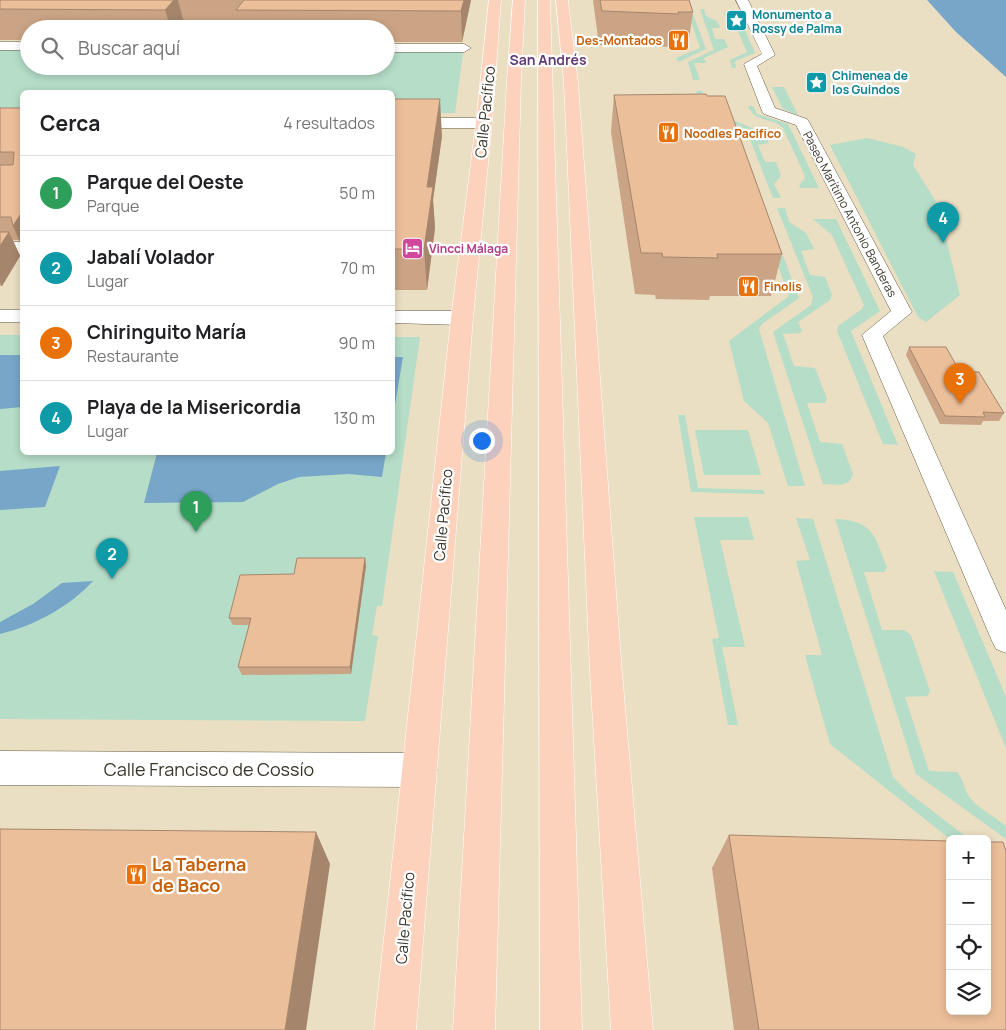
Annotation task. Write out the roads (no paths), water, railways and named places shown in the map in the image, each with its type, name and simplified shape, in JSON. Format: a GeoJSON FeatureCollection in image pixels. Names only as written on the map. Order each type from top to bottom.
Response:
{"type":"FeatureCollection","features":[{"type":"Feature","properties":{"kind":"main road","name":"Calle Pacífico"},"geometry":{"type":"LineString","coordinates":[[395,1030],[462,318],[484,122],[495,0]]}},
{"type":"Feature","properties":{"kind":"main road","name":"Calle Pacífico"},"geometry":{"type":"LineString","coordinates":[[474,1030],[514,80],[519,0]]}},
{"type":"Feature","properties":{"kind":"main road"},"geometry":{"type":"LineString","coordinates":[[544,0],[562,1030]]}},
{"type":"Feature","properties":{"kind":"main road"},"geometry":{"type":"LineString","coordinates":[[562,0],[571,83],[606,672],[632,1030]]}},
{"type":"Feature","properties":{"kind":"street","name":"Paseo Marítimo Antonio Banderas"},"geometry":{"type":"LineString","coordinates":[[742,0],[769,55],[750,64],[769,111],[802,122],[902,312],[872,335],[1006,641]]}},
{"type":"Feature","properties":{"kind":"street"},"geometry":{"type":"LineString","coordinates":[[0,46],[20,46]]}},
{"type":"Feature","properties":{"kind":"street"},"geometry":{"type":"LineString","coordinates":[[395,48],[464,48]]}},
{"type":"Feature","properties":{"kind":"street"},"geometry":{"type":"LineString","coordinates":[[395,123],[484,122]]}},
{"type":"Feature","properties":{"kind":"street"},"geometry":{"type":"LineString","coordinates":[[0,248],[20,248]]}},
{"type":"Feature","properties":{"kind":"street"},"geometry":{"type":"LineString","coordinates":[[395,317],[462,318]]}},
{"type":"Feature","properties":{"kind":"street","name":"Calle Francisco de Cossío"},"geometry":{"type":"LineString","coordinates":[[0,768],[419,770]]}},
{"type":"Feature","properties":{"kind":"water"},"geometry":{"type":"Polygon","coordinates":[[[927,0],[1006,0],[1006,77],[956,32],[927,0]]]}},
{"type":"Feature","properties":{"kind":"water"},"geometry":{"type":"Polygon","coordinates":[[[0,355],[20,355],[20,407],[0,409],[0,355]]]}},
{"type":"Feature","properties":{"kind":"water"},"geometry":{"type":"Polygon","coordinates":[[[395,357],[403,357],[395,404],[395,357]]]}},
{"type":"Feature","properties":{"kind":"water"},"geometry":{"type":"Polygon","coordinates":[[[156,455],[386,455],[382,477],[348,474],[299,477],[278,484],[243,502],[144,503],[156,455]]]}},
{"type":"Feature","properties":{"kind":"water"},"geometry":{"type":"Polygon","coordinates":[[[60,466],[45,507],[0,510],[0,471],[60,466]]]}},
{"type":"Feature","properties":{"kind":"water"},"geometry":{"type":"Polygon","coordinates":[[[93,581],[62,607],[38,621],[0,634],[0,622],[33,604],[62,583],[93,581]]]}},
{"type":"Feature","properties":{"kind":"place","name":"Monumento a Rossy de Palma"},"geometry":{"type":"Point","coordinates":[736,21]}},
{"type":"Feature","properties":{"kind":"place","name":"Des-Montados"},"geometry":{"type":"Point","coordinates":[678,40]}},
{"type":"Feature","properties":{"kind":"place","name":"Chimenea de los Guindos"},"geometry":{"type":"Point","coordinates":[816,82]}},
{"type":"Feature","properties":{"kind":"place","name":"Noodles Pacifico"},"geometry":{"type":"Point","coordinates":[668,133]}},
{"type":"Feature","properties":{"kind":"place","name":"Playa de la Misericordia"},"geometry":{"type":"Point","coordinates":[943,243]}},
{"type":"Feature","properties":{"kind":"place","name":"Vincci Málaga"},"geometry":{"type":"Point","coordinates":[413,248]}},
{"type":"Feature","properties":{"kind":"place","name":"Finolis"},"geometry":{"type":"Point","coordinates":[748,286]}},
{"type":"Feature","properties":{"kind":"place","name":"Chiringuito María"},"geometry":{"type":"Point","coordinates":[960,404]}},
{"type":"Feature","properties":{"kind":"place","name":"Parque del Oeste"},"geometry":{"type":"Point","coordinates":[196,532]}},
{"type":"Feature","properties":{"kind":"place","name":"Jabalí Volador"},"geometry":{"type":"Point","coordinates":[112,579]}},
{"type":"Feature","properties":{"kind":"place","name":"La Taberna de Baco"},"geometry":{"type":"Point","coordinates":[136,874]}},
{"type":"Feature","properties":{"kind":"district","name":"San Andrés"},"geometry":{"type":"Point","coordinates":[548,59]}}]}
